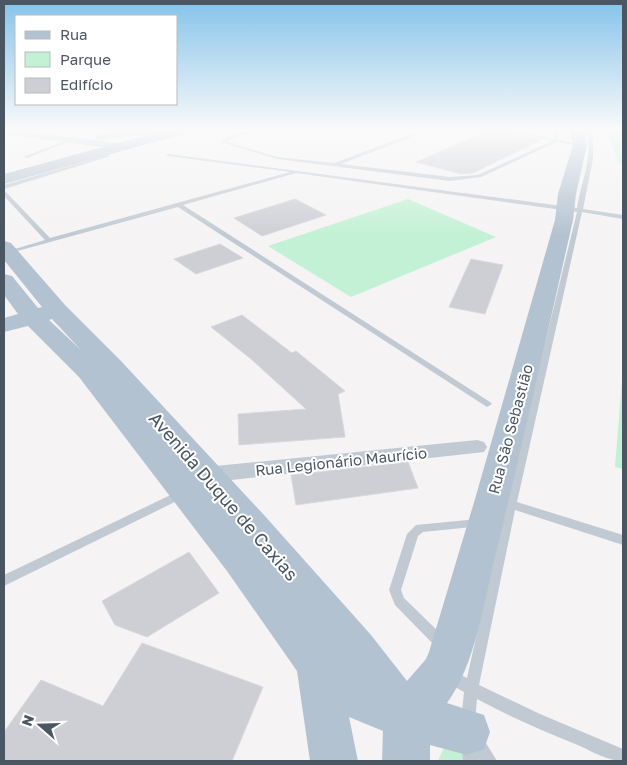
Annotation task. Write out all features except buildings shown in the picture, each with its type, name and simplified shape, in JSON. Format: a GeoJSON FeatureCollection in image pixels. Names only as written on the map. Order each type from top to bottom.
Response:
{"type":"FeatureCollection","features":[{"type":"Feature","properties":{"kind":"main road"},"geometry":{"type":"LineString","coordinates":[[4,179],[58,165]]}},
{"type":"Feature","properties":{"kind":"main road","name":"Rua São Sebastião"},"geometry":{"type":"LineString","coordinates":[[407,717],[446,662],[496,509],[573,209],[567,194],[579,165]]}},
{"type":"Feature","properties":{"kind":"main road","name":"Avenida Duque de Caxias"},"geometry":{"type":"LineString","coordinates":[[5,250],[32,318]]}},
{"type":"Feature","properties":{"kind":"main road","name":"Avenida Duque de Caxias"},"geometry":{"type":"LineString","coordinates":[[4,281],[32,318],[112,367],[195,483],[240,560],[317,664],[334,761]]}},
{"type":"Feature","properties":{"kind":"main road","name":"Avenida Duque de Caxias"},"geometry":{"type":"LineString","coordinates":[[195,483],[251,525],[356,649],[407,717]]}},
{"type":"Feature","properties":{"kind":"main road"},"geometry":{"type":"LineString","coordinates":[[317,664],[353,694],[374,704],[407,717],[448,725],[475,736]]}},
{"type":"Feature","properties":{"kind":"main road"},"geometry":{"type":"LineString","coordinates":[[406,761],[407,717]]}},
{"type":"Feature","properties":{"kind":"street","name":"Rua Legionário Maurício"},"geometry":{"type":"LineString","coordinates":[[195,483],[477,447]]}},
{"type":"Feature","properties":{"kind":"lane"},"geometry":{"type":"LineString","coordinates":[[4,187],[80,165]]}},
{"type":"Feature","properties":{"kind":"lane"},"geometry":{"type":"LineString","coordinates":[[243,165],[573,209],[623,218]]}},
{"type":"Feature","properties":{"kind":"lane"},"geometry":{"type":"LineString","coordinates":[[321,165],[450,179],[479,176],[504,165]]}},
{"type":"Feature","properties":{"kind":"lane"},"geometry":{"type":"LineString","coordinates":[[310,174],[334,165]]}},
{"type":"Feature","properties":{"kind":"lane"},"geometry":{"type":"LineString","coordinates":[[5,250],[299,172]]}},
{"type":"Feature","properties":{"kind":"lane"},"geometry":{"type":"LineString","coordinates":[[4,192],[48,240]]}},
{"type":"Feature","properties":{"kind":"lane"},"geometry":{"type":"LineString","coordinates":[[179,205],[487,404]]}},
{"type":"Feature","properties":{"kind":"lane"},"geometry":{"type":"LineString","coordinates":[[4,581],[195,483]]}},
{"type":"Feature","properties":{"kind":"lane"},"geometry":{"type":"LineString","coordinates":[[623,540],[496,509],[420,528],[413,534],[395,590],[399,600],[446,662],[475,736],[518,712],[623,757]]}},
{"type":"Feature","properties":{"kind":"lane","name":"Rua São Sebastião"},"geometry":{"type":"LineString","coordinates":[[475,736],[496,509]]}},
{"type":"Feature","properties":{"kind":"green space"},"geometry":{"type":"Polygon","coordinates":[[[408,199],[496,237],[351,297],[268,246],[408,199]]]}},
{"type":"Feature","properties":{"kind":"green space"},"geometry":{"type":"Polygon","coordinates":[[[623,382],[623,469],[615,467],[623,382]]]}},
{"type":"Feature","properties":{"kind":"green space"},"geometry":{"type":"Polygon","coordinates":[[[446,743],[484,753],[488,761],[438,761],[446,743]]]}}]}
